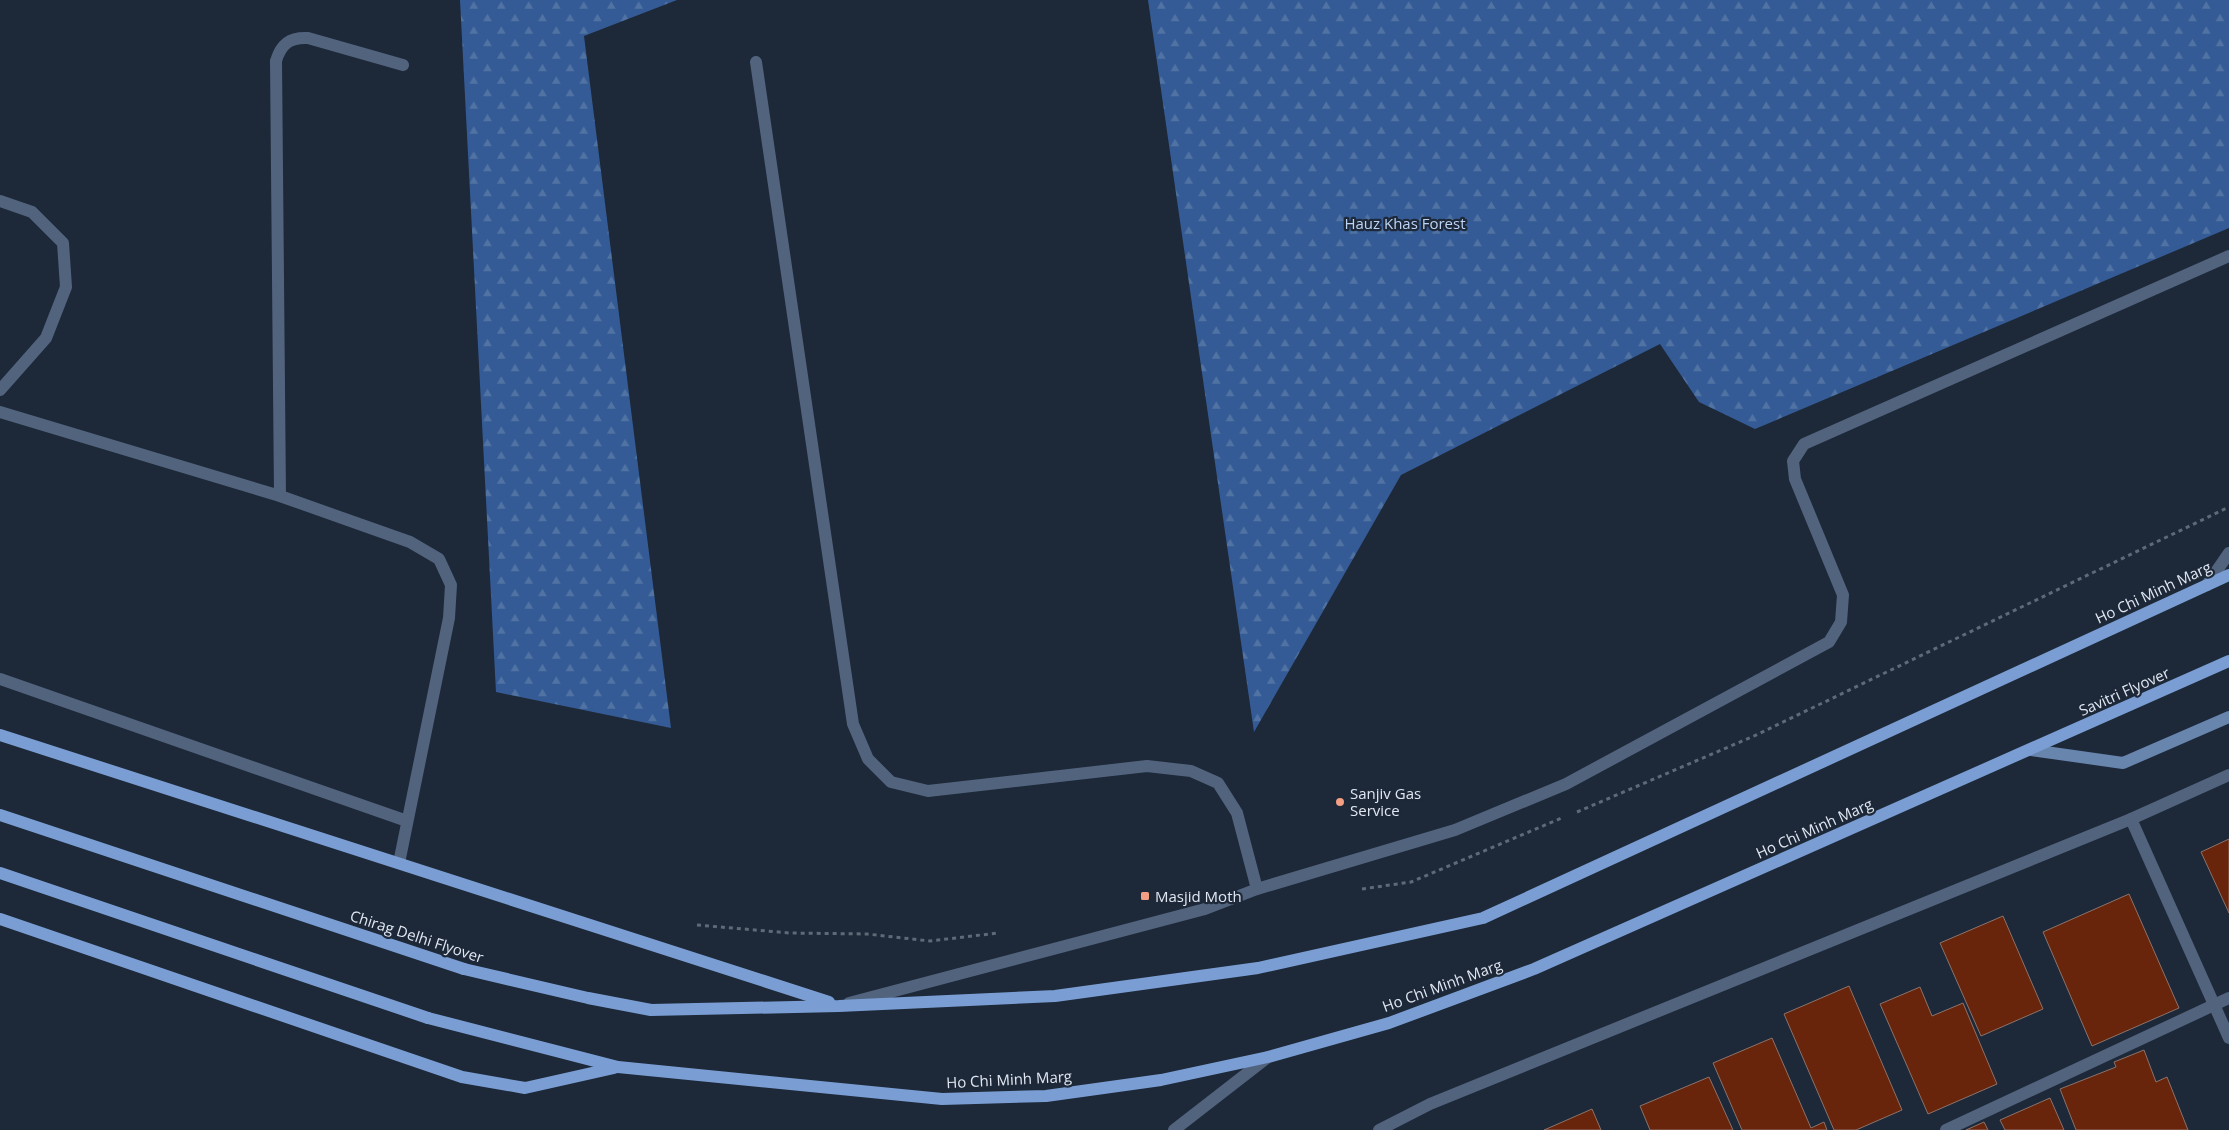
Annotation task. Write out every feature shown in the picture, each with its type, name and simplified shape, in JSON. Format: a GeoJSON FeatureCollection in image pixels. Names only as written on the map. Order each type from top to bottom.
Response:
{"type":"FeatureCollection","features":[{"type":"Feature","properties":{"kind":"main road","name":"Ho Chi Minh Marg"},"geometry":{"type":"LineString","coordinates":[[839,1006],[1064,994],[1258,968],[1483,918],[2229,575]]}},
{"type":"Feature","properties":{"kind":"main road","name":"Savitri Flyover"},"geometry":{"type":"LineString","coordinates":[[2031,750],[2156,696],[2229,661]]}},
{"type":"Feature","properties":{"kind":"main road"},"geometry":{"type":"LineString","coordinates":[[0,735],[839,1006]]}},
{"type":"Feature","properties":{"kind":"main road","name":"Ho Chi Minh Marg"},"geometry":{"type":"LineString","coordinates":[[618,1067],[942,1099],[1046,1096],[1161,1080],[1268,1057],[1389,1023],[1534,969],[2031,750]]}},
{"type":"Feature","properties":{"kind":"main road","name":"Chirag Delhi Flyover"},"geometry":{"type":"LineString","coordinates":[[0,815],[464,969],[611,1003],[651,1010],[839,1006]]}},
{"type":"Feature","properties":{"kind":"main road"},"geometry":{"type":"LineString","coordinates":[[0,874],[428,1018],[618,1067]]}},
{"type":"Feature","properties":{"kind":"main road"},"geometry":{"type":"LineString","coordinates":[[0,919],[462,1077],[525,1088],[618,1067]]}},
{"type":"Feature","properties":{"kind":"street"},"geometry":{"type":"LineString","coordinates":[[280,496],[276,61],[280,49],[291,39],[298,37],[308,38],[403,65]]}},
{"type":"Feature","properties":{"kind":"street"},"geometry":{"type":"LineString","coordinates":[[756,62],[853,724],[868,759],[891,782],[928,791],[1147,766],[1191,770],[1218,783],[1237,813],[1257,889]]}},
{"type":"Feature","properties":{"kind":"street"},"geometry":{"type":"LineString","coordinates":[[0,200],[32,212],[63,243],[66,287],[46,338],[0,390]]}},
{"type":"Feature","properties":{"kind":"street"},"geometry":{"type":"LineString","coordinates":[[839,1006],[1205,909],[1257,889],[1455,830],[1566,784],[1829,642],[1840,622],[1843,595],[1795,479],[1794,461],[1804,444],[2229,256]]}},
{"type":"Feature","properties":{"kind":"street"},"geometry":{"type":"LineString","coordinates":[[0,412],[280,496],[410,542],[439,559],[451,585],[449,618],[399,863]]}},
{"type":"Feature","properties":{"kind":"street"},"geometry":{"type":"LineString","coordinates":[[2207,585],[2229,553]]}},
{"type":"Feature","properties":{"kind":"street"},"geometry":{"type":"LineString","coordinates":[[0,679],[407,821]]}},
{"type":"Feature","properties":{"kind":"street"},"geometry":{"type":"LineString","coordinates":[[2031,750],[2123,763],[2229,717]]}},
{"type":"Feature","properties":{"kind":"street"},"geometry":{"type":"LineString","coordinates":[[1379,1130],[1430,1104],[2131,819],[2229,775]]}},
{"type":"Feature","properties":{"kind":"street"},"geometry":{"type":"LineString","coordinates":[[2131,819],[2229,1038]]}},
{"type":"Feature","properties":{"kind":"street"},"geometry":{"type":"LineString","coordinates":[[1946,1130],[2229,998]]}},
{"type":"Feature","properties":{"kind":"street"},"geometry":{"type":"LineString","coordinates":[[1174,1130],[1268,1057]]}},
{"type":"Feature","properties":{"kind":"path"},"geometry":{"type":"LineString","coordinates":[[697,924],[790,933],[866,934]]}},
{"type":"Feature","properties":{"kind":"green space"},"geometry":{"type":"Polygon","coordinates":[[[460,0],[677,0],[584,36],[671,728],[496,692],[460,0]]]}},
{"type":"Feature","properties":{"kind":"green space","name":"Hauz Khas Forest"},"geometry":{"type":"Polygon","coordinates":[[[1148,0],[2229,0],[2229,228],[1755,429],[1699,402],[1660,344],[1401,475],[1254,732],[1148,0]]]}},
{"type":"Feature","properties":{"kind":"building"},"geometry":{"type":"Polygon","coordinates":[[[2229,839],[2229,913],[2201,852],[2229,839]]]}},
{"type":"Feature","properties":{"kind":"building"},"geometry":{"type":"Polygon","coordinates":[[[2129,894],[2179,1008],[2092,1046],[2043,932],[2129,894]]]}},
{"type":"Feature","properties":{"kind":"building"},"geometry":{"type":"Polygon","coordinates":[[[2003,916],[2043,1009],[1981,1036],[1940,943],[2003,916]]]}},
{"type":"Feature","properties":{"kind":"building"},"geometry":{"type":"Polygon","coordinates":[[[1849,986],[1902,1110],[1856,1130],[1834,1130],[1784,1014],[1849,986]]]}},
{"type":"Feature","properties":{"kind":"building"},"geometry":{"type":"Polygon","coordinates":[[[1920,987],[1932,1016],[1963,1003],[1997,1084],[1928,1114],[1880,1004],[1920,987]]]}},
{"type":"Feature","properties":{"kind":"building"},"geometry":{"type":"Polygon","coordinates":[[[1772,1038],[1811,1128],[1824,1122],[1827,1130],[1742,1130],[1713,1063],[1772,1038]]]}},
{"type":"Feature","properties":{"kind":"building"},"geometry":{"type":"Polygon","coordinates":[[[2144,1050],[2156,1082],[2167,1077],[2188,1130],[2076,1130],[2060,1089],[2116,1067],[2114,1062],[2144,1050]]]}},
{"type":"Feature","properties":{"kind":"building"},"geometry":{"type":"Polygon","coordinates":[[[1709,1077],[1733,1130],[1650,1130],[1640,1106],[1709,1077]]]}},
{"type":"Feature","properties":{"kind":"building"},"geometry":{"type":"Polygon","coordinates":[[[2050,1098],[2064,1130],[2005,1130],[2000,1120],[2050,1098]]]}},
{"type":"Feature","properties":{"kind":"building"},"geometry":{"type":"Polygon","coordinates":[[[1592,1109],[1601,1130],[1544,1130],[1592,1109]]]}},
{"type":"Feature","properties":{"kind":"building"},"geometry":{"type":"Polygon","coordinates":[[[1984,1122],[1988,1130],[1966,1130],[1984,1122]]]}},
{"type":"Feature","properties":{"kind":"place","name":"Sanjiv Gas Service"},"geometry":{"type":"Point","coordinates":[1340,802]}},
{"type":"Feature","properties":{"kind":"place","name":"Masjid Moth"},"geometry":{"type":"Point","coordinates":[1145,896]}}]}
